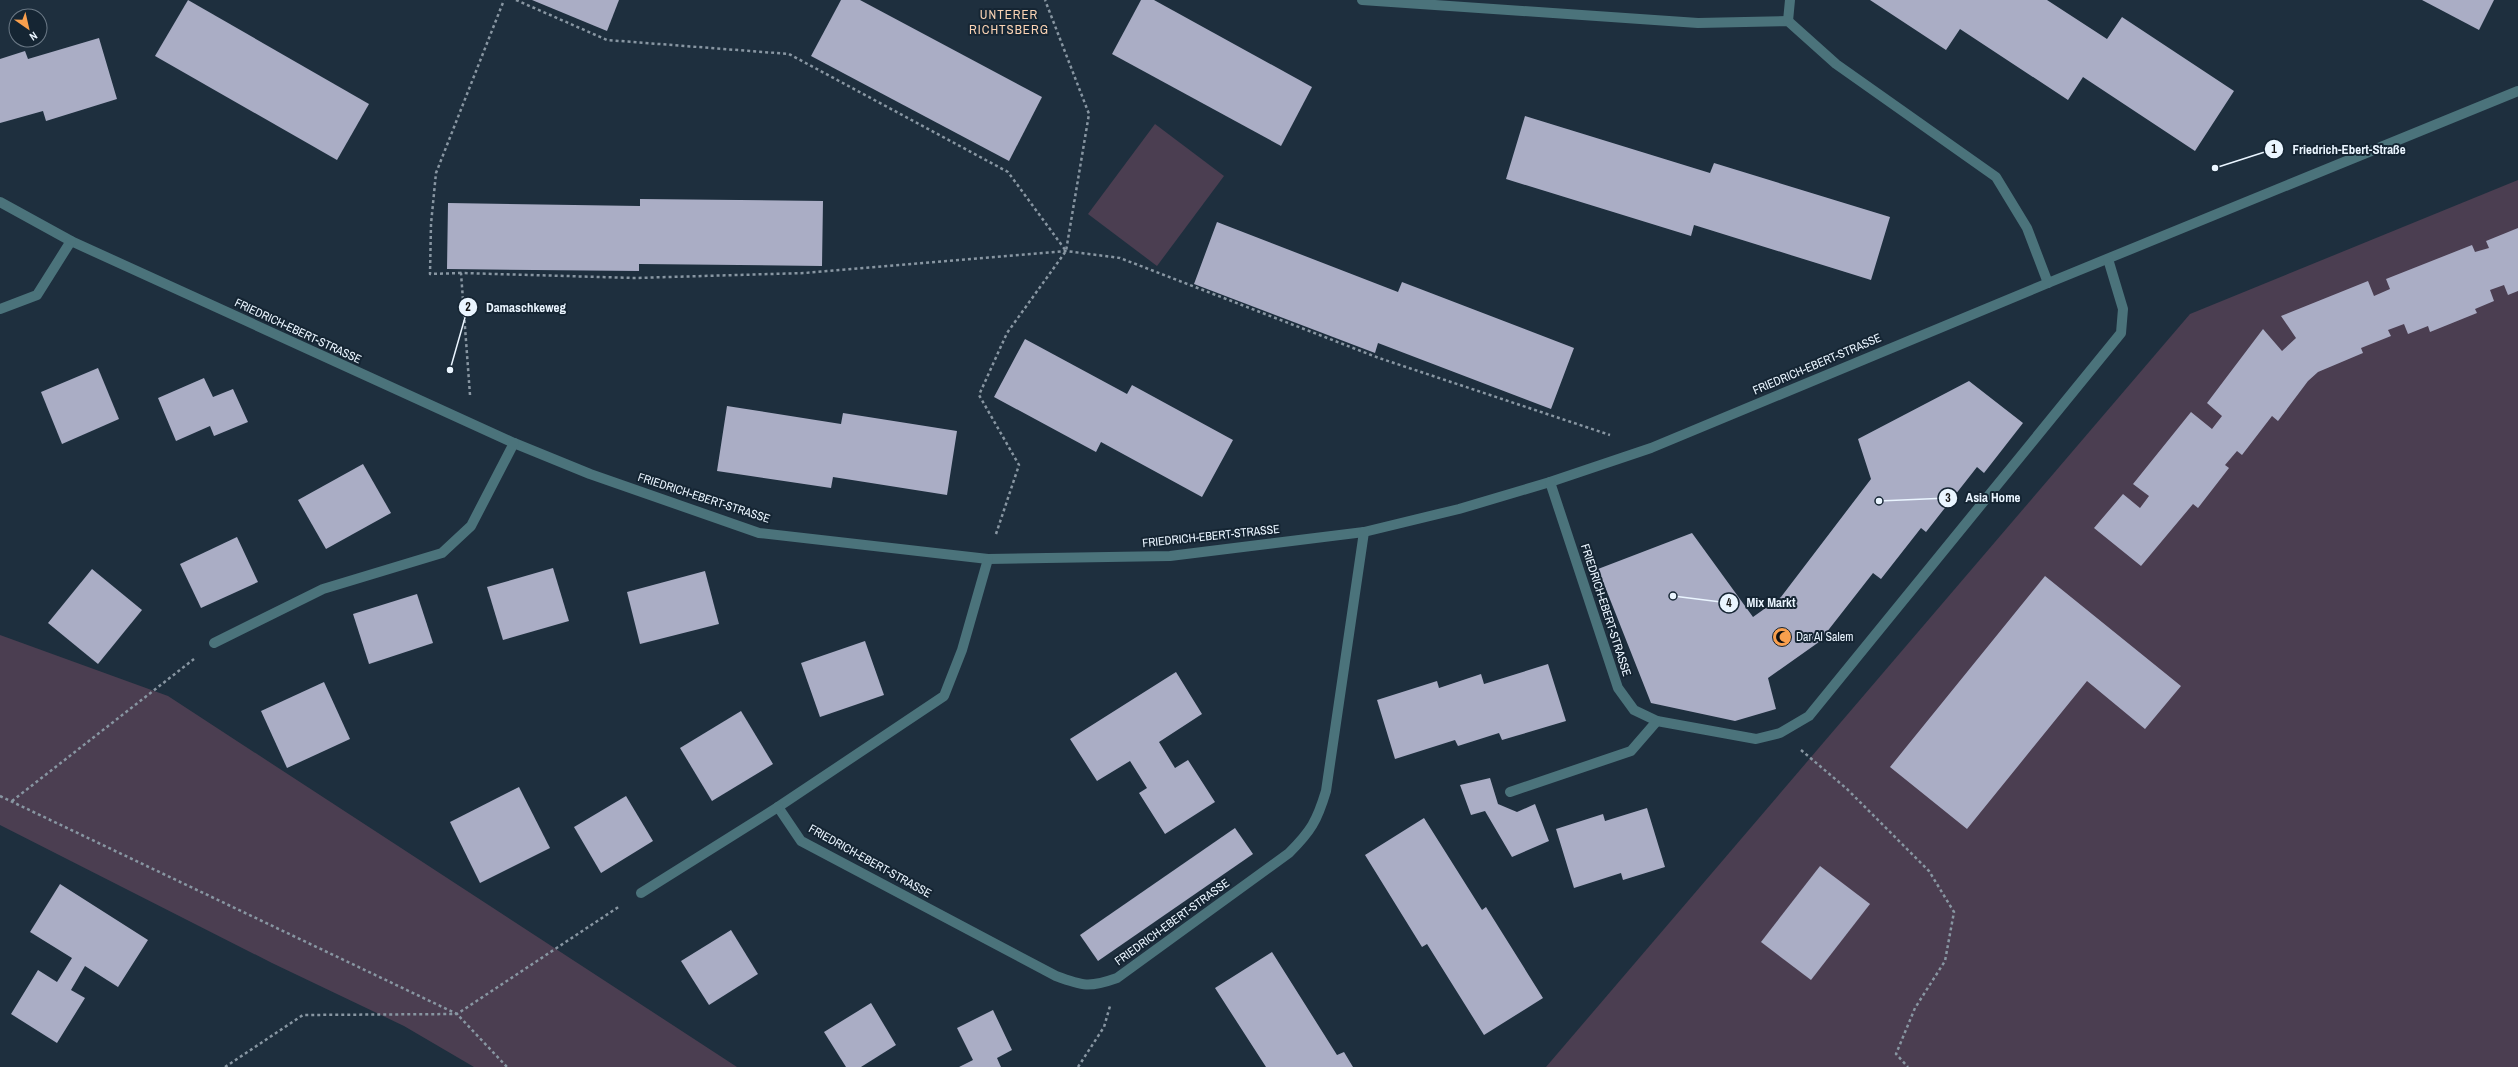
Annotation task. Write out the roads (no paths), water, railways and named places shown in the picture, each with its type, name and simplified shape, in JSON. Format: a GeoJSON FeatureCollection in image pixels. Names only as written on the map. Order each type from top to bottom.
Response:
{"type":"FeatureCollection","features":[{"type":"Feature","properties":{"kind":"street"},"geometry":{"type":"LineString","coordinates":[[1362,0],[1698,23],[1788,21],[1836,64],[1996,177],[2027,228],[2048,283]]}},
{"type":"Feature","properties":{"kind":"street"},"geometry":{"type":"LineString","coordinates":[[1788,21],[1790,0]]}},
{"type":"Feature","properties":{"kind":"street","name":"FRIEDRICH-EBERT-STRASSE"},"geometry":{"type":"LineString","coordinates":[[0,202],[71,240],[514,443],[590,474],[758,532],[988,559],[1170,556],[1364,532],[1458,509],[1550,482],[1651,448],[2048,283],[2108,260],[2518,91]]}},
{"type":"Feature","properties":{"kind":"street"},"geometry":{"type":"LineString","coordinates":[[0,309],[37,295],[71,240]]}},
{"type":"Feature","properties":{"kind":"street","name":"FRIEDRICH-EBERT-STRASSE"},"geometry":{"type":"LineString","coordinates":[[1550,482],[1618,688],[1634,710],[1657,720],[1756,739],[1780,733],[1809,716],[2121,334],[2123,308],[2108,260]]}},
{"type":"Feature","properties":{"kind":"street"},"geometry":{"type":"LineString","coordinates":[[214,644],[322,589],[442,553],[471,526],[514,443]]}},
{"type":"Feature","properties":{"kind":"street","name":"FRIEDRICH-EBERT-STRASSE"},"geometry":{"type":"LineString","coordinates":[[778,807],[801,841],[1056,976],[1078,984],[1094,986],[1117,978],[1289,853],[1309,833],[1319,814],[1326,791],[1364,532]]}},
{"type":"Feature","properties":{"kind":"street"},"geometry":{"type":"LineString","coordinates":[[641,893],[778,807],[944,696],[962,650],[988,559]]}},
{"type":"Feature","properties":{"kind":"street"},"geometry":{"type":"LineString","coordinates":[[1510,792],[1631,751],[1657,720]]}},
{"type":"Feature","properties":{"kind":"place","name":"Friedrich-Ebert-Straße"},"geometry":{"type":"Point","coordinates":[2215,168]}},
{"type":"Feature","properties":{"kind":"place","name":"Damaschkeweg"},"geometry":{"type":"Point","coordinates":[450,370]}},
{"type":"Feature","properties":{"kind":"place","name":"Asia Home"},"geometry":{"type":"Point","coordinates":[1879,501]}},
{"type":"Feature","properties":{"kind":"place","name":"Mix Markt"},"geometry":{"type":"Point","coordinates":[1673,596]}},
{"type":"Feature","properties":{"kind":"place","name":"Dar Al Salem"},"geometry":{"type":"Point","coordinates":[1782,637]}},
{"type":"Feature","properties":{"kind":"district","name":"UNTERER RICHTSBERG"},"geometry":{"type":"Point","coordinates":[1009,22]}}]}
